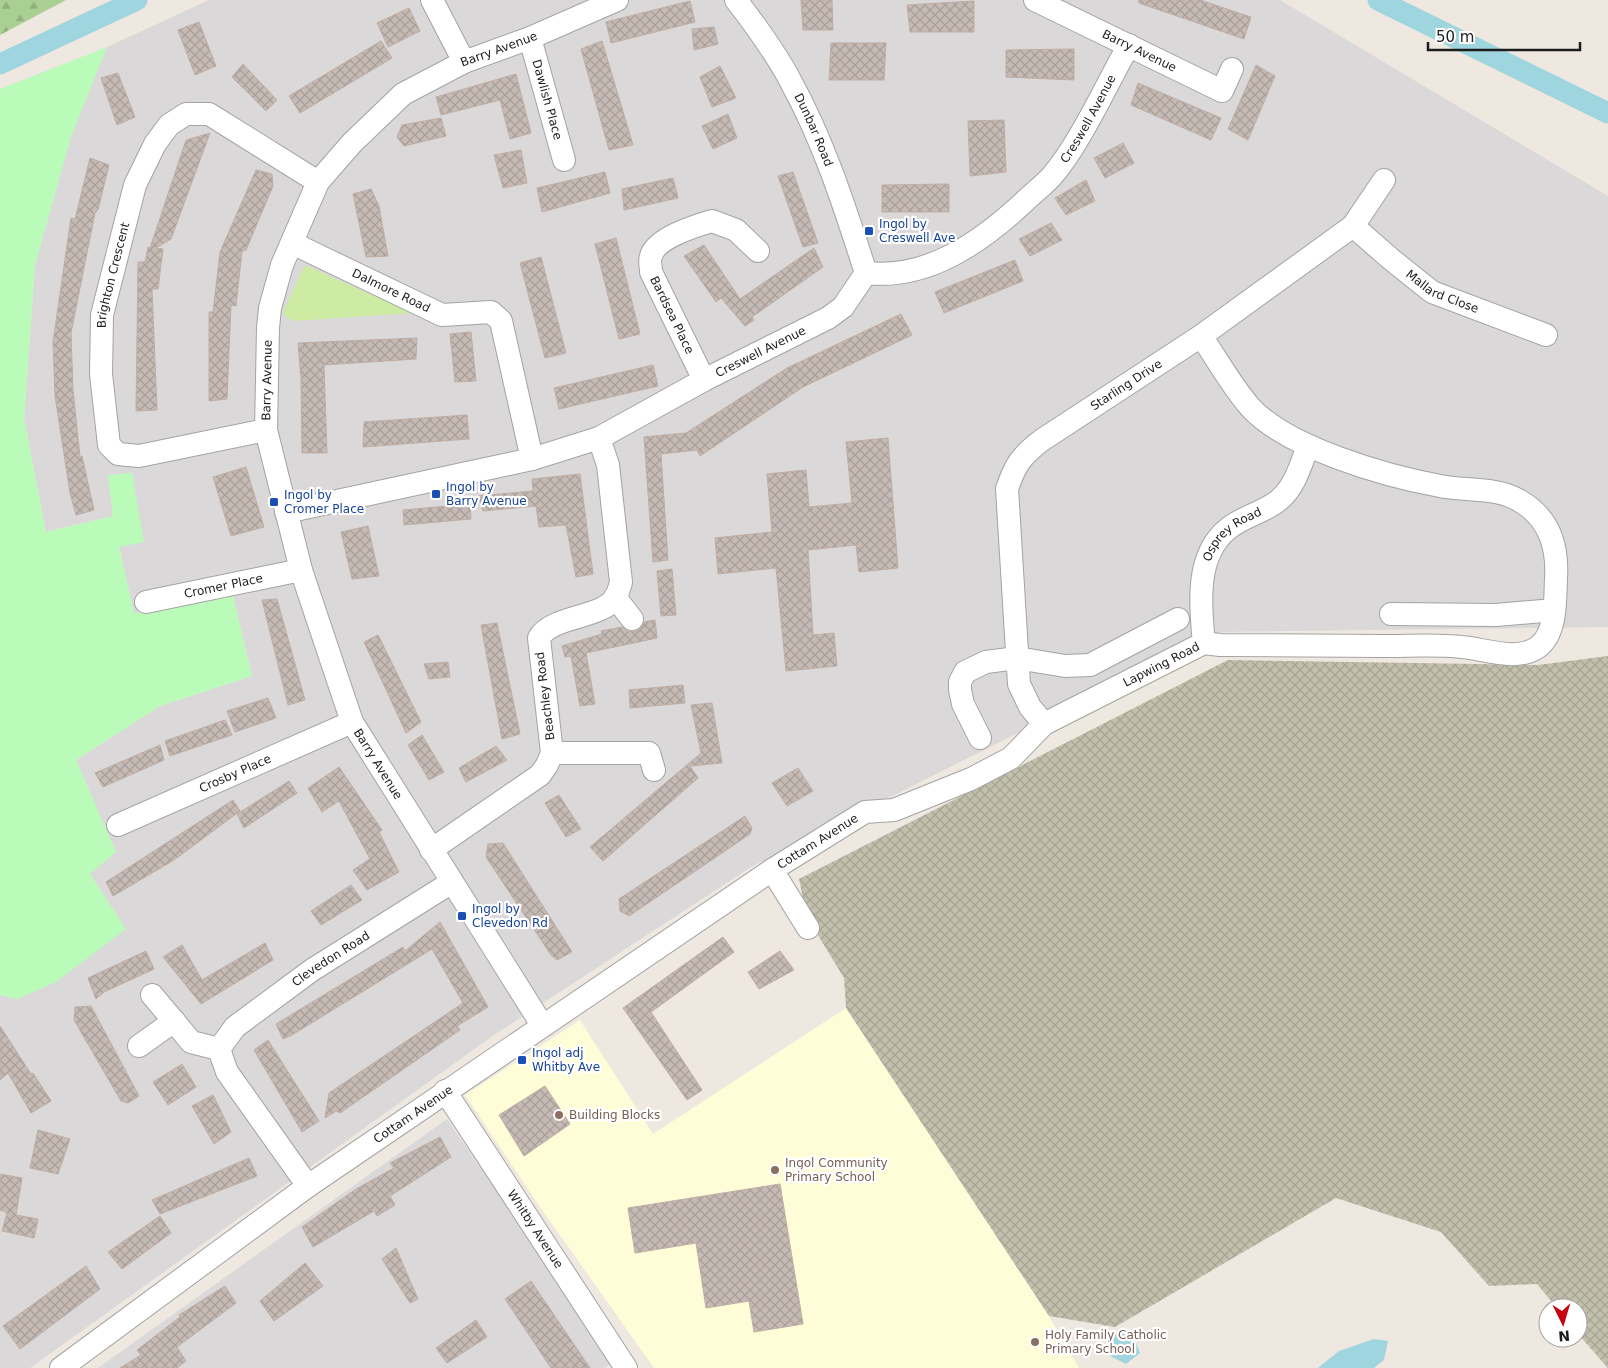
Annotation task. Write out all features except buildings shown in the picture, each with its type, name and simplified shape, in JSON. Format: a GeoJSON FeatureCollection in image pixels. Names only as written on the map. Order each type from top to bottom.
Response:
{"type":"FeatureCollection","features":[{"type":"Feature","properties":{"kind":"street"},"geometry":{"type":"LineString","coordinates":[[432,0],[464,62]]}},
{"type":"Feature","properties":{"kind":"street","name":"Barry Avenue"},"geometry":{"type":"LineString","coordinates":[[542,1025],[352,722],[301,570],[266,430],[270,308],[282,265],[318,182],[352,143],[403,94],[464,62],[530,38],[617,0]]}},
{"type":"Feature","properties":{"kind":"street","name":"Dunbar Road"},"geometry":{"type":"LineString","coordinates":[[736,0],[773,51],[792,83],[835,180],[866,273]]}},
{"type":"Feature","properties":{"kind":"street","name":"Barry Avenue"},"geometry":{"type":"LineString","coordinates":[[1035,0],[1222,91],[1232,69]]}},
{"type":"Feature","properties":{"kind":"street","name":"Dawlish Place"},"geometry":{"type":"LineString","coordinates":[[530,38],[561,161]]}},
{"type":"Feature","properties":{"kind":"street","name":"Creswell Avenue"},"geometry":{"type":"LineString","coordinates":[[286,512],[532,459],[599,438],[704,380],[828,318],[843,307],[866,273],[901,273],[943,260],[970,246],[1013,212],[1052,176],[1078,136],[1129,45]]}},
{"type":"Feature","properties":{"kind":"street","name":"Brighton Crescent"},"geometry":{"type":"LineString","coordinates":[[266,430],[139,456],[118,454],[108,445],[101,374],[102,315],[135,185],[154,144],[169,125],[186,114],[209,114],[318,182]]}},
{"type":"Feature","properties":{"kind":"street","name":"Starling Drive"},"geometry":{"type":"LineString","coordinates":[[1044,724],[1030,707],[1019,684],[1007,489],[1015,466],[1026,453],[1042,440],[1201,336],[1353,226],[1384,180]]}},
{"type":"Feature","properties":{"kind":"street","name":"Bardsea Place"},"geometry":{"type":"LineString","coordinates":[[704,380],[651,272],[650,257],[655,248],[666,240],[712,221],[736,230],[758,251]]}},
{"type":"Feature","properties":{"kind":"street","name":"Mallard Close"},"geometry":{"type":"LineString","coordinates":[[1353,226],[1432,292],[1546,335]]}},
{"type":"Feature","properties":{"kind":"street","name":"Dalmore Road"},"geometry":{"type":"LineString","coordinates":[[292,243],[442,315],[491,312],[501,321],[532,459]]}},
{"type":"Feature","properties":{"kind":"street","name":"Lapwing Road"},"geometry":{"type":"LineString","coordinates":[[865,812],[894,810],[971,779],[1011,758],[1044,724],[1204,643],[1220,645],[1461,646],[1516,654],[1538,648],[1548,636],[1554,610],[1557,558],[1551,533],[1535,513],[1519,500],[1497,493],[1441,487],[1408,479],[1308,446],[1272,424],[1252,408],[1236,389],[1201,336]]}},
{"type":"Feature","properties":{"kind":"street"},"geometry":{"type":"LineString","coordinates":[[599,438],[608,465],[622,582],[615,597],[632,619]]}},
{"type":"Feature","properties":{"kind":"street","name":"Osprey Road"},"geometry":{"type":"LineString","coordinates":[[1204,643],[1201,581],[1214,543],[1229,528],[1279,500],[1294,482],[1308,446]]}},
{"type":"Feature","properties":{"kind":"street","name":"Cromer Place"},"geometry":{"type":"LineString","coordinates":[[146,602],[301,570]]}},
{"type":"Feature","properties":{"kind":"street","name":"Beachley Road"},"geometry":{"type":"LineString","coordinates":[[431,850],[540,775],[552,753],[539,638],[547,629],[601,608],[615,597]]}},
{"type":"Feature","properties":{"kind":"street"},"geometry":{"type":"LineString","coordinates":[[1390,614],[1496,615],[1554,610]]}},
{"type":"Feature","properties":{"kind":"street"},"geometry":{"type":"LineString","coordinates":[[980,738],[963,704],[960,682],[965,672],[986,662],[1018,658],[1065,666],[1090,665],[1178,619]]}},
{"type":"Feature","properties":{"kind":"street","name":"Crosby Place"},"geometry":{"type":"LineString","coordinates":[[118,825],[352,722]]}},
{"type":"Feature","properties":{"kind":"street","name":"Beachley Road"},"geometry":{"type":"LineString","coordinates":[[552,753],[649,754],[654,770]]}},
{"type":"Feature","properties":{"kind":"street","name":"Cottam Avenue"},"geometry":{"type":"LineString","coordinates":[[61,1368],[308,1186],[445,1091],[772,870],[865,812]]}},
{"type":"Feature","properties":{"kind":"street","name":"Cottam Avenue"},"geometry":{"type":"LineString","coordinates":[[772,870],[808,928]]}},
{"type":"Feature","properties":{"kind":"street","name":"Clevedon Road"},"geometry":{"type":"LineString","coordinates":[[219,1048],[235,1027],[312,970],[452,882]]}},
{"type":"Feature","properties":{"kind":"street"},"geometry":{"type":"LineString","coordinates":[[152,995],[191,1042],[219,1048],[227,1072],[308,1186]]}},
{"type":"Feature","properties":{"kind":"street"},"geometry":{"type":"LineString","coordinates":[[139,1046],[174,1020]]}},
{"type":"Feature","properties":{"kind":"street","name":"Whitby Avenue"},"geometry":{"type":"LineString","coordinates":[[445,1091],[626,1368]]}},
{"type":"Feature","properties":{"kind":"shaded area"},"geometry":{"type":"Polygon","coordinates":[[[209,0],[1280,0],[1608,196],[1608,627],[1219,632],[751,867],[494,1035],[30,1368],[0,1368],[0,995],[18,999],[90,873],[76,760],[160,706],[252,676],[233,596],[134,614],[119,546],[144,542],[108,476],[113,516],[46,532],[24,419],[35,265],[71,136],[107,47],[209,0]]]}},
{"type":"Feature","properties":{"kind":"shaded area"},"geometry":{"type":"Polygon","coordinates":[[[1608,656],[1608,1368],[1588,1345],[1588,1298],[1549,1298],[1537,1284],[1489,1286],[1441,1232],[1336,1198],[1115,1327],[1049,1316],[846,1008],[844,978],[807,917],[799,879],[1228,660],[1538,665],[1608,656]]]}},
{"type":"Feature","properties":{"kind":"shaded area","name":"Ingol Community Primary School"},"geometry":{"type":"Polygon","coordinates":[[[846,1008],[1049,1316],[1079,1368],[654,1368],[540,1207],[465,1095],[580,1020],[653,1134],[846,1008]]]}},
{"type":"Feature","properties":{"kind":"shaded area"},"geometry":{"type":"Polygon","coordinates":[[[447,1119],[613,1362],[605,1368],[98,1368],[447,1119]]]}},
{"type":"Feature","properties":{"kind":"green space"},"geometry":{"type":"Polygon","coordinates":[[[0,0],[66,0],[0,35],[0,0]]]}},
{"type":"Feature","properties":{"kind":"green space"},"geometry":{"type":"Polygon","coordinates":[[[107,47],[71,137],[35,265],[24,419],[46,532],[113,516],[108,475],[132,473],[144,542],[119,547],[134,613],[233,596],[252,676],[160,706],[76,760],[116,852],[90,874],[126,929],[56,982],[18,999],[0,995],[0,89],[107,47]]]}},
{"type":"Feature","properties":{"kind":"green space"},"geometry":{"type":"Polygon","coordinates":[[[305,265],[412,313],[295,321],[287,318],[283,312],[305,265]]]}},
{"type":"Feature","properties":{"kind":"water"},"geometry":{"type":"Polygon","coordinates":[[[1132,1332],[1140,1353],[1126,1364],[1110,1356],[1105,1335],[1132,1332]]]}},
{"type":"Feature","properties":{"kind":"water"},"geometry":{"type":"Polygon","coordinates":[[[1374,1339],[1388,1341],[1384,1360],[1374,1368],[1318,1368],[1339,1351],[1374,1339]]]}},
{"type":"Feature","properties":{"kind":"waterway"},"geometry":{"type":"LineString","coordinates":[[0,64],[137,0]]}},
{"type":"Feature","properties":{"kind":"waterway"},"geometry":{"type":"LineString","coordinates":[[1378,0],[1608,113]]}},
{"type":"Feature","properties":{"kind":"place","name":"Ingol by Creswell Ave"},"geometry":{"type":"Point","coordinates":[869,231]}},
{"type":"Feature","properties":{"kind":"place","name":"Ingol by Barry Avenue"},"geometry":{"type":"Point","coordinates":[436,494]}},
{"type":"Feature","properties":{"kind":"place","name":"Ingol by Cromer Place"},"geometry":{"type":"Point","coordinates":[274,502]}},
{"type":"Feature","properties":{"kind":"place","name":"Ingol by Clevedon Rd"},"geometry":{"type":"Point","coordinates":[462,916]}},
{"type":"Feature","properties":{"kind":"place","name":"Ingol adj Whitby Ave"},"geometry":{"type":"Point","coordinates":[522,1060]}},
{"type":"Feature","properties":{"kind":"place","name":"Building Blocks"},"geometry":{"type":"Point","coordinates":[559,1115]}},
{"type":"Feature","properties":{"kind":"place","name":"Ingol Community Primary School"},"geometry":{"type":"Point","coordinates":[775,1170]}},
{"type":"Feature","properties":{"kind":"place","name":"Holy Family Catholic Primary School"},"geometry":{"type":"Point","coordinates":[1035,1342]}}]}
